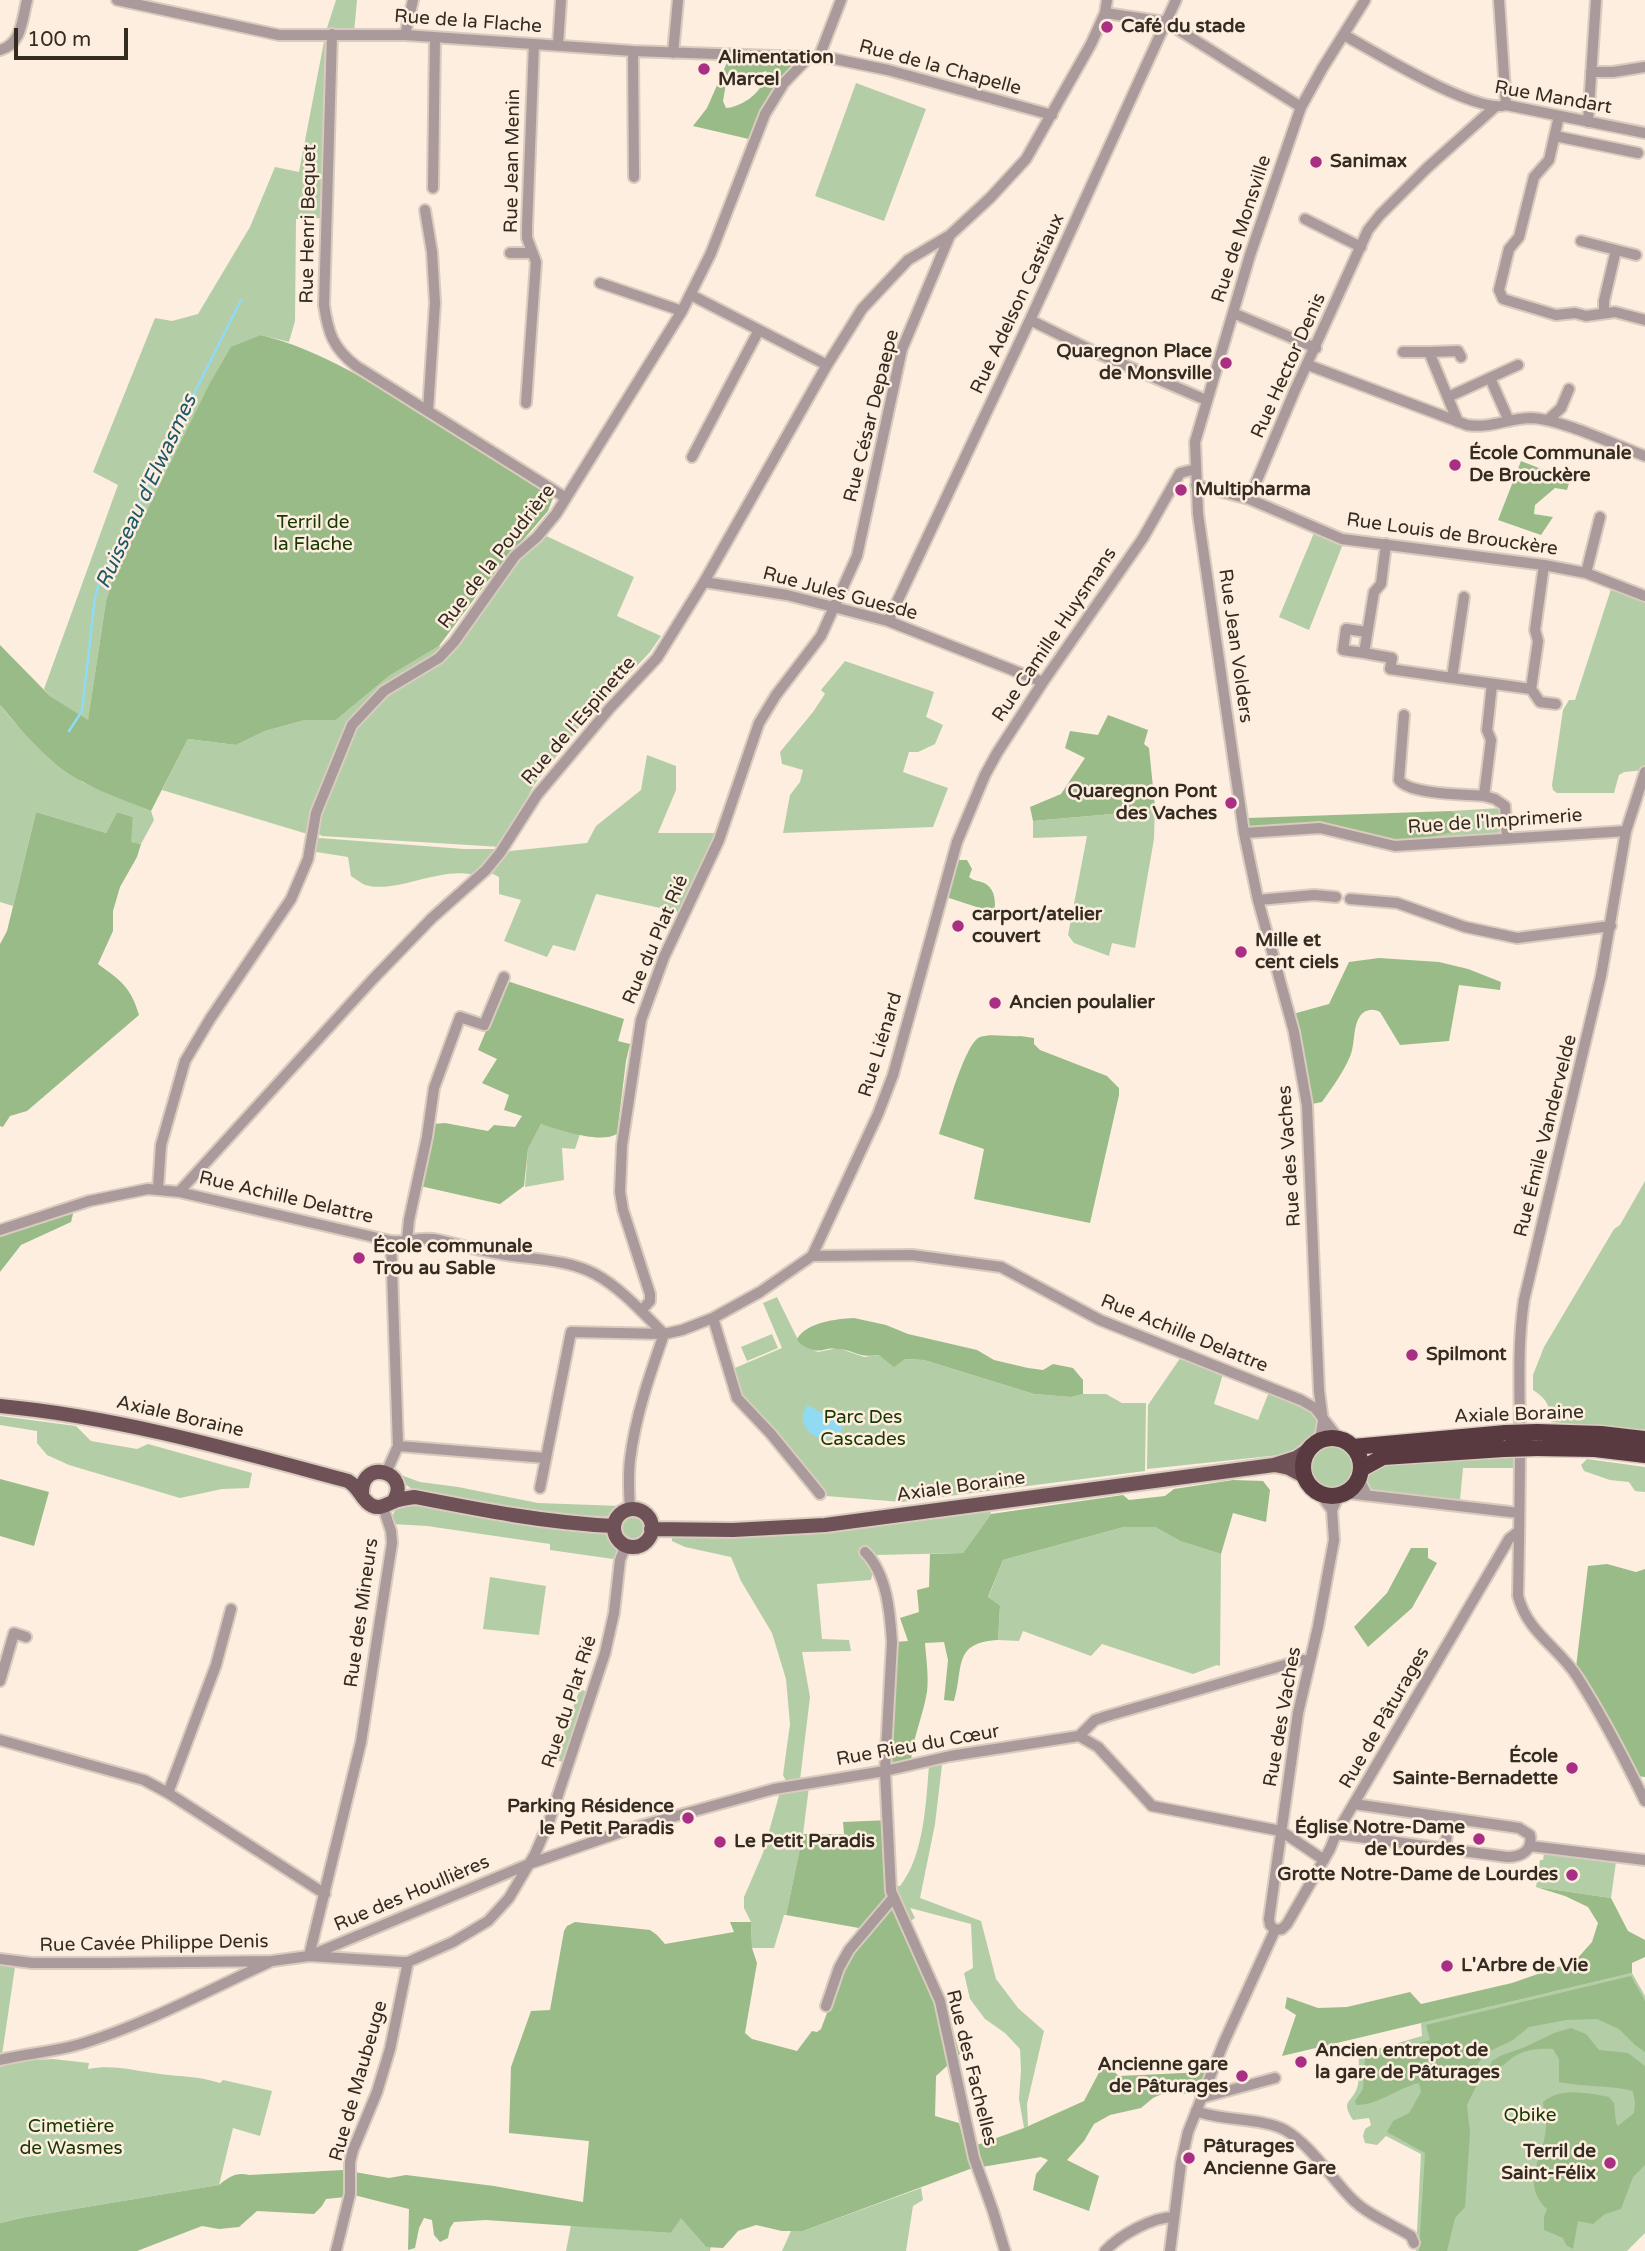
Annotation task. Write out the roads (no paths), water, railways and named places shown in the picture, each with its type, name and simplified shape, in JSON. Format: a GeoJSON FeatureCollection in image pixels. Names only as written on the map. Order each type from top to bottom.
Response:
{"type":"FeatureCollection","features":[{"type":"Feature","properties":{"kind":"highway","name":"Axiale Boraine"},"geometry":{"type":"LineString","coordinates":[[1314,1445],[1537,1440],[1601,1434],[1645,1439]]}},
{"type":"Feature","properties":{"kind":"highway","name":"Axiale Boraine"},"geometry":{"type":"LineString","coordinates":[[1537,1440],[1645,1455]]}},
{"type":"Feature","properties":{"kind":"highway","name":"Axiale Boraine"},"geometry":{"type":"LineString","coordinates":[[1304,1476],[1311,1488],[1320,1494],[1339,1499],[1353,1488],[1360,1474],[1383,1457],[1505,1441]]}},
{"type":"Feature","properties":{"kind":"highway"},"geometry":{"type":"LineString","coordinates":[[1346,1443],[1359,1455],[1360,1474]]}},
{"type":"Feature","properties":{"kind":"highway"},"geometry":{"type":"LineString","coordinates":[[1304,1476],[1303,1463],[1314,1445]]}},
{"type":"Feature","properties":{"kind":"main road","name":"Axiale Boraine"},"geometry":{"type":"LineString","coordinates":[[0,1406],[139,1428],[348,1481]]}},
{"type":"Feature","properties":{"kind":"main road","name":"Axiale Boraine"},"geometry":{"type":"LineString","coordinates":[[652,1529],[733,1530],[825,1525],[1274,1465],[1296,1458],[1314,1445]]}},
{"type":"Feature","properties":{"kind":"main road","name":"Axiale Boraine"},"geometry":{"type":"LineString","coordinates":[[1274,1465],[1289,1468],[1304,1476]]}},
{"type":"Feature","properties":{"kind":"main road"},"geometry":{"type":"LineString","coordinates":[[348,1481],[377,1472],[386,1473],[397,1485],[396,1497],[388,1504]]}},
{"type":"Feature","properties":{"kind":"main road"},"geometry":{"type":"LineString","coordinates":[[362,1493],[368,1476]]}},
{"type":"Feature","properties":{"kind":"main road"},"geometry":{"type":"LineString","coordinates":[[348,1481],[371,1505],[415,1497]]}},
{"type":"Feature","properties":{"kind":"main road"},"geometry":{"type":"LineString","coordinates":[[397,1485],[415,1497],[503,1515],[572,1524],[614,1526]]}},
{"type":"Feature","properties":{"kind":"main road"},"geometry":{"type":"LineString","coordinates":[[630,1509],[645,1514],[652,1529],[647,1540],[631,1546],[617,1537],[614,1526],[618,1517],[630,1509]]}},
{"type":"Feature","properties":{"kind":"street"},"geometry":{"type":"LineString","coordinates":[[0,50],[9,48],[19,37],[27,0]]}},
{"type":"Feature","properties":{"kind":"street","name":"Rue de la Flache"},"geometry":{"type":"LineString","coordinates":[[117,0],[279,35],[405,35],[633,51],[814,57]]}},
{"type":"Feature","properties":{"kind":"street"},"geometry":{"type":"LineString","coordinates":[[405,35],[413,0]]}},
{"type":"Feature","properties":{"kind":"street"},"geometry":{"type":"LineString","coordinates":[[558,46],[561,0]]}},
{"type":"Feature","properties":{"kind":"street"},"geometry":{"type":"LineString","coordinates":[[673,53],[678,0]]}},
{"type":"Feature","properties":{"kind":"street"},"geometry":{"type":"LineString","coordinates":[[814,57],[841,0]]}},
{"type":"Feature","properties":{"kind":"street"},"geometry":{"type":"LineString","coordinates":[[950,235],[1013,174],[1037,143],[1091,44],[1105,13],[1107,0]]}},
{"type":"Feature","properties":{"kind":"street","name":"Rue Adelson Castiaux"},"geometry":{"type":"LineString","coordinates":[[888,621],[1030,320],[1176,0]]}},
{"type":"Feature","properties":{"kind":"street","name":"Rue de Monsville"},"geometry":{"type":"LineString","coordinates":[[1196,485],[1195,442],[1206,400],[1301,107],[1365,0]]}},
{"type":"Feature","properties":{"kind":"street"},"geometry":{"type":"LineString","coordinates":[[1499,0],[1501,106]]}},
{"type":"Feature","properties":{"kind":"street"},"geometry":{"type":"LineString","coordinates":[[1588,122],[1595,0]]}},
{"type":"Feature","properties":{"kind":"street"},"geometry":{"type":"LineString","coordinates":[[1105,13],[1166,22],[1301,107]]}},
{"type":"Feature","properties":{"kind":"street","name":"Rue Henri Bequet"},"geometry":{"type":"LineString","coordinates":[[332,34],[324,305],[330,335],[346,358],[566,498]]}},
{"type":"Feature","properties":{"kind":"street","name":"Rue Mandart"},"geometry":{"type":"LineString","coordinates":[[1344,35],[1422,78],[1474,101],[1645,133]]}},
{"type":"Feature","properties":{"kind":"street"},"geometry":{"type":"LineString","coordinates":[[433,188],[435,37]]}},
{"type":"Feature","properties":{"kind":"street","name":"Rue Jean Menin"},"geometry":{"type":"LineString","coordinates":[[526,403],[536,262],[527,238],[534,44]]}},
{"type":"Feature","properties":{"kind":"street"},"geometry":{"type":"LineString","coordinates":[[633,51],[634,177]]}},
{"type":"Feature","properties":{"kind":"street","name":"Rue de la Chapelle"},"geometry":{"type":"LineString","coordinates":[[814,57],[888,70],[1052,115]]}},
{"type":"Feature","properties":{"kind":"street","name":"Rue de la Poudrière"},"geometry":{"type":"LineString","coordinates":[[158,1189],[161,1145],[185,1060],[291,899],[308,859],[316,813],[352,725],[384,691],[439,658],[454,642],[515,556],[546,527],[691,295],[711,253],[765,114],[784,83],[814,57]]}},
{"type":"Feature","properties":{"kind":"street"},"geometry":{"type":"LineString","coordinates":[[1591,72],[1645,67]]}},
{"type":"Feature","properties":{"kind":"street","name":"Rue Hector Denis"},"geometry":{"type":"LineString","coordinates":[[1249,499],[1368,230],[1427,167],[1501,106]]}},
{"type":"Feature","properties":{"kind":"street"},"geometry":{"type":"LineString","coordinates":[[1559,116],[1549,160],[1534,177],[1519,237],[1509,249],[1499,290],[1503,299],[1556,315],[1575,313],[1586,316],[1615,312],[1645,320]]}},
{"type":"Feature","properties":{"kind":"street"},"geometry":{"type":"LineString","coordinates":[[1555,136],[1638,153]]}},
{"type":"Feature","properties":{"kind":"street"},"geometry":{"type":"LineString","coordinates":[[425,210],[432,252],[435,303],[428,411]]}},
{"type":"Feature","properties":{"kind":"street"},"geometry":{"type":"LineString","coordinates":[[1304,219],[1361,247]]}},
{"type":"Feature","properties":{"kind":"street","name":"Rue de l'Espinette"},"geometry":{"type":"LineString","coordinates":[[179,1192],[373,979],[500,853],[537,795],[664,649],[851,326],[874,295],[908,260],[950,235]]}},
{"type":"Feature","properties":{"kind":"street","name":"Rue César Depaepe"},"geometry":{"type":"LineString","coordinates":[[835,607],[860,544],[902,349],[950,235]]}},
{"type":"Feature","properties":{"kind":"street"},"geometry":{"type":"LineString","coordinates":[[1581,241],[1636,255]]}},
{"type":"Feature","properties":{"kind":"street"},"geometry":{"type":"LineString","coordinates":[[1604,313],[1604,301],[1616,250]]}},
{"type":"Feature","properties":{"kind":"street"},"geometry":{"type":"LineString","coordinates":[[510,253],[532,253]]}},
{"type":"Feature","properties":{"kind":"street"},"geometry":{"type":"LineString","coordinates":[[600,283],[682,311]]}},
{"type":"Feature","properties":{"kind":"street"},"geometry":{"type":"LineString","coordinates":[[691,295],[827,365]]}},
{"type":"Feature","properties":{"kind":"street"},"geometry":{"type":"LineString","coordinates":[[1233,313],[1316,348]]}},
{"type":"Feature","properties":{"kind":"street"},"geometry":{"type":"LineString","coordinates":[[1030,320],[1097,353],[1206,400]]}},
{"type":"Feature","properties":{"kind":"street"},"geometry":{"type":"LineString","coordinates":[[692,457],[759,330]]}},
{"type":"Feature","properties":{"kind":"street"},"geometry":{"type":"LineString","coordinates":[[1404,352],[1458,351],[1461,358]]}},
{"type":"Feature","properties":{"kind":"street"},"geometry":{"type":"LineString","coordinates":[[1429,352],[1458,422]]}},
{"type":"Feature","properties":{"kind":"street"},"geometry":{"type":"LineString","coordinates":[[1308,365],[1458,422],[1478,427],[1533,418],[1548,420],[1645,456]]}},
{"type":"Feature","properties":{"kind":"street"},"geometry":{"type":"LineString","coordinates":[[1448,397],[1518,365]]}},
{"type":"Feature","properties":{"kind":"street"},"geometry":{"type":"LineString","coordinates":[[1490,377],[1509,421]]}},
{"type":"Feature","properties":{"kind":"street"},"geometry":{"type":"LineString","coordinates":[[1548,420],[1560,408],[1569,389]]}},
{"type":"Feature","properties":{"kind":"street","name":"Rue Camille Huysmans"},"geometry":{"type":"LineString","coordinates":[[960,836],[997,753],[1143,538],[1180,473],[1196,469]]}},
{"type":"Feature","properties":{"kind":"street","name":"Rue Louis de Brouckère"},"geometry":{"type":"LineString","coordinates":[[1196,485],[1249,499],[1342,539],[1544,565],[1586,573],[1645,596]]}},
{"type":"Feature","properties":{"kind":"street","name":"Rue Jean Volders"},"geometry":{"type":"LineString","coordinates":[[1196,485],[1241,812]]}},
{"type":"Feature","properties":{"kind":"street"},"geometry":{"type":"LineString","coordinates":[[1586,573],[1600,517]]}},
{"type":"Feature","properties":{"kind":"street"},"geometry":{"type":"LineString","coordinates":[[1364,653],[1374,592],[1381,584],[1385,544]]}},
{"type":"Feature","properties":{"kind":"street"},"geometry":{"type":"LineString","coordinates":[[1544,565],[1535,630],[1538,641],[1531,689],[1540,702],[1556,704]]}},
{"type":"Feature","properties":{"kind":"street","name":"Rue Jules Guesde"},"geometry":{"type":"LineString","coordinates":[[704,582],[787,595],[888,621],[1043,682]]}},
{"type":"Feature","properties":{"kind":"street"},"geometry":{"type":"LineString","coordinates":[[1452,678],[1464,597]]}},
{"type":"Feature","properties":{"kind":"street","name":"Rue du Plat Rié"},"geometry":{"type":"LineString","coordinates":[[641,1311],[650,1301],[650,1294],[623,1210],[620,1192],[622,1145],[641,1020],[664,957],[719,840],[759,723],[776,695],[821,636],[835,607]]}},
{"type":"Feature","properties":{"kind":"street"},"geometry":{"type":"LineString","coordinates":[[1367,632],[1346,629],[1343,650],[1392,657],[1390,669],[1531,689]]}},
{"type":"Feature","properties":{"kind":"street"},"geometry":{"type":"LineString","coordinates":[[1484,796],[1491,740],[1487,730],[1492,684]]}},
{"type":"Feature","properties":{"kind":"street"},"geometry":{"type":"LineString","coordinates":[[1404,715],[1399,780],[1402,785],[1423,791],[1495,799],[1505,806],[1507,838]]}},
{"type":"Feature","properties":{"kind":"street","name":"Rue Émile Vandervelde"},"geometry":{"type":"LineString","coordinates":[[1645,772],[1626,831],[1592,1020],[1522,1312],[1518,1381],[1518,1596],[1522,1609],[1538,1633],[1577,1676],[1645,1801]]}},
{"type":"Feature","properties":{"kind":"street","name":"Rue des Vaches"},"geometry":{"type":"LineString","coordinates":[[1241,812],[1258,900],[1294,1032],[1307,1109],[1319,1391],[1323,1421],[1314,1445]]}},
{"type":"Feature","properties":{"kind":"street","name":"Rue de l'Imprimerie"},"geometry":{"type":"LineString","coordinates":[[1244,833],[1320,828],[1395,846],[1626,831]]}},
{"type":"Feature","properties":{"kind":"street","name":"Rue Liénard"},"geometry":{"type":"LineString","coordinates":[[812,1256],[878,1114],[893,1075],[960,836]]}},
{"type":"Feature","properties":{"kind":"street"},"geometry":{"type":"LineString","coordinates":[[1258,900],[1314,895],[1336,897]]}},
{"type":"Feature","properties":{"kind":"street"},"geometry":{"type":"LineString","coordinates":[[1350,899],[1397,903],[1465,927],[1517,938],[1611,926]]}},
{"type":"Feature","properties":{"kind":"street"},"geometry":{"type":"LineString","coordinates":[[407,1240],[434,1088],[460,1017],[484,1025],[504,977]]}},
{"type":"Feature","properties":{"kind":"street","name":"Rue Achille Delattre"},"geometry":{"type":"LineString","coordinates":[[0,1230],[89,1201],[148,1189],[179,1192],[391,1241],[436,1240],[501,1255],[556,1261],[583,1268],[607,1281],[664,1334]]}},
{"type":"Feature","properties":{"kind":"street"},"geometry":{"type":"LineString","coordinates":[[386,1473],[398,1446],[391,1241]]}},
{"type":"Feature","properties":{"kind":"street","name":"Rue Achille Delattre"},"geometry":{"type":"LineString","coordinates":[[812,1256],[912,1255],[1000,1267],[1111,1325],[1301,1400],[1315,1408],[1323,1421]]}},
{"type":"Feature","properties":{"kind":"street"},"geometry":{"type":"LineString","coordinates":[[540,1488],[571,1332],[664,1334],[682,1330],[713,1318],[760,1292],[812,1256]]}},
{"type":"Feature","properties":{"kind":"street"},"geometry":{"type":"LineString","coordinates":[[713,1318],[737,1398],[771,1434],[820,1494]]}},
{"type":"Feature","properties":{"kind":"street"},"geometry":{"type":"LineString","coordinates":[[630,1509],[630,1458],[646,1389],[664,1334]]}},
{"type":"Feature","properties":{"kind":"street"},"geometry":{"type":"LineString","coordinates":[[1323,1421],[1346,1443]]}},
{"type":"Feature","properties":{"kind":"street"},"geometry":{"type":"LineString","coordinates":[[398,1446],[546,1458]]}},
{"type":"Feature","properties":{"kind":"street"},"geometry":{"type":"LineString","coordinates":[[1360,1474],[1367,1495]]}},
{"type":"Feature","properties":{"kind":"street"},"geometry":{"type":"LineString","coordinates":[[1339,1499],[1367,1495],[1518,1513]]}},
{"type":"Feature","properties":{"kind":"street","name":"Rue des Vaches"},"geometry":{"type":"LineString","coordinates":[[1275,1930],[1269,1920],[1298,1713],[1333,1544],[1339,1499]]}},
{"type":"Feature","properties":{"kind":"street","name":"Rue des Mineurs"},"geometry":{"type":"LineString","coordinates":[[309,1956],[365,1724],[392,1543],[388,1504]]}},
{"type":"Feature","properties":{"kind":"street","name":"Rue de Pâturages"},"geometry":{"type":"LineString","coordinates":[[1170,2251],[1189,2128],[1224,2042],[1275,1930],[1285,1926],[1509,1539],[1519,1531]]}},
{"type":"Feature","properties":{"kind":"street","name":"Rue du Plat Rié"},"geometry":{"type":"LineString","coordinates":[[408,1962],[453,1942],[488,1921],[509,1898],[541,1843],[605,1653],[614,1613],[620,1560],[626,1545]]}},
{"type":"Feature","properties":{"kind":"street","name":"Rue des Fachelles"},"geometry":{"type":"LineString","coordinates":[[865,1552],[874,1561],[885,1591],[891,1622],[885,1771],[893,1898],[940,2001],[974,2158],[1005,2251]]}},
{"type":"Feature","properties":{"kind":"street"},"geometry":{"type":"LineString","coordinates":[[168,1793],[215,1665],[231,1609]]}},
{"type":"Feature","properties":{"kind":"street"},"geometry":{"type":"LineString","coordinates":[[0,1681],[14,1633],[26,1637]]}},
{"type":"Feature","properties":{"kind":"street","name":"Rue Rieu du Cœur"},"geometry":{"type":"LineString","coordinates":[[528,1864],[638,1827],[774,1788],[1079,1736],[1087,1726],[1107,1716],[1302,1660],[1310,1661]]}},
{"type":"Feature","properties":{"kind":"street"},"geometry":{"type":"LineString","coordinates":[[1079,1736],[1098,1747],[1152,1806],[1281,1831],[1324,1860]]}},
{"type":"Feature","properties":{"kind":"street"},"geometry":{"type":"LineString","coordinates":[[0,1740],[144,1780],[325,1894]]}},
{"type":"Feature","properties":{"kind":"street"},"geometry":{"type":"LineString","coordinates":[[1336,1835],[1516,1857],[1525,1853],[1530,1846],[1530,1835],[1519,1828],[1354,1804]]}},
{"type":"Feature","properties":{"kind":"street"},"geometry":{"type":"LineString","coordinates":[[1445,1850],[1449,1818]]}},
{"type":"Feature","properties":{"kind":"street"},"geometry":{"type":"LineString","coordinates":[[1530,1846],[1645,1860]]}},
{"type":"Feature","properties":{"kind":"street","name":"Rue des Houllières"},"geometry":{"type":"LineString","coordinates":[[309,1956],[528,1864]]}},
{"type":"Feature","properties":{"kind":"street"},"geometry":{"type":"LineString","coordinates":[[826,2006],[839,1968],[849,1950],[893,1898]]}},
{"type":"Feature","properties":{"kind":"street"},"geometry":{"type":"LineString","coordinates":[[309,1956],[408,1962]]}},
{"type":"Feature","properties":{"kind":"street","name":"Rue Cavée Philippe Denis"},"geometry":{"type":"LineString","coordinates":[[0,1959],[32,1963],[95,1963],[272,1961],[309,1956]]}},
{"type":"Feature","properties":{"kind":"street"},"geometry":{"type":"LineString","coordinates":[[0,2060],[61,2050],[87,2042],[156,2015],[272,1961]]}},
{"type":"Feature","properties":{"kind":"street","name":"Rue de Maubeuge"},"geometry":{"type":"LineString","coordinates":[[336,2251],[350,2194],[353,2150],[377,2092],[390,2049],[408,1962]]}},
{"type":"Feature","properties":{"kind":"street"},"geometry":{"type":"LineString","coordinates":[[1201,2098],[1275,2078]]}},
{"type":"Feature","properties":{"kind":"street"},"geometry":{"type":"LineString","coordinates":[[1196,2111],[1285,2130],[1328,2171],[1353,2200],[1411,2236],[1414,2243]]}},
{"type":"Feature","properties":{"kind":"street"},"geometry":{"type":"LineString","coordinates":[[1105,2251],[1114,2242],[1136,2229],[1174,2217]]}},
{"type":"Feature","properties":{"kind":"water"},"geometry":{"type":"Polygon","coordinates":[[[808,1405],[825,1415],[835,1411],[843,1414],[846,1423],[838,1433],[829,1437],[813,1435],[803,1421],[803,1413],[808,1405]]]}},
{"type":"Feature","properties":{"kind":"waterway","name":"Ruisseau d'Elwasmes"},"geometry":{"type":"LineString","coordinates":[[69,731],[82,711],[95,597],[99,583],[241,300]]}},
{"type":"Feature","properties":{"kind":"place","name":"Café du stade"},"geometry":{"type":"Point","coordinates":[1107,27]}},
{"type":"Feature","properties":{"kind":"place","name":"Alimentation Marcel"},"geometry":{"type":"Point","coordinates":[704,69]}},
{"type":"Feature","properties":{"kind":"place","name":"Sanimax"},"geometry":{"type":"Point","coordinates":[1316,162]}},
{"type":"Feature","properties":{"kind":"place","name":"Quaregnon Place de Monsville"},"geometry":{"type":"Point","coordinates":[1226,363]}},
{"type":"Feature","properties":{"kind":"place","name":"École Communale De Brouckère"},"geometry":{"type":"Point","coordinates":[1455,465]}},
{"type":"Feature","properties":{"kind":"place","name":"Multipharma"},"geometry":{"type":"Point","coordinates":[1181,490]}},
{"type":"Feature","properties":{"kind":"place","name":"Quaregnon Pont des Vaches"},"geometry":{"type":"Point","coordinates":[1231,803]}},
{"type":"Feature","properties":{"kind":"place","name":"carport/atelier couvert"},"geometry":{"type":"Point","coordinates":[958,926]}},
{"type":"Feature","properties":{"kind":"place","name":"Mille et cent ciels"},"geometry":{"type":"Point","coordinates":[1241,952]}},
{"type":"Feature","properties":{"kind":"place","name":"Ancien poulalier"},"geometry":{"type":"Point","coordinates":[995,1003]}},
{"type":"Feature","properties":{"kind":"place","name":"École communale Trou au Sable"},"geometry":{"type":"Point","coordinates":[359,1258]}},
{"type":"Feature","properties":{"kind":"place","name":"Spilmont"},"geometry":{"type":"Point","coordinates":[1412,1355]}},
{"type":"Feature","properties":{"kind":"place","name":"École Sainte-Bernadette"},"geometry":{"type":"Point","coordinates":[1572,1768]}},
{"type":"Feature","properties":{"kind":"place","name":"Parking Résidence le Petit Paradis"},"geometry":{"type":"Point","coordinates":[688,1818]}},
{"type":"Feature","properties":{"kind":"place","name":"Église Notre-Dame de Lourdes"},"geometry":{"type":"Point","coordinates":[1479,1839]}},
{"type":"Feature","properties":{"kind":"place","name":"Le Petit Paradis"},"geometry":{"type":"Point","coordinates":[720,1842]}},
{"type":"Feature","properties":{"kind":"place","name":"Grotte Notre-Dame de Lourdes"},"geometry":{"type":"Point","coordinates":[1572,1875]}},
{"type":"Feature","properties":{"kind":"place","name":"L'Arbre de Vie"},"geometry":{"type":"Point","coordinates":[1447,1966]}},
{"type":"Feature","properties":{"kind":"place","name":"Ancien entrepot de la gare de Pâturages"},"geometry":{"type":"Point","coordinates":[1301,2062]}},
{"type":"Feature","properties":{"kind":"place","name":"Ancienne gare de Pâturages"},"geometry":{"type":"Point","coordinates":[1242,2076]}},
{"type":"Feature","properties":{"kind":"place","name":"Pâturages Ancienne Gare"},"geometry":{"type":"Point","coordinates":[1189,2158]}},
{"type":"Feature","properties":{"kind":"place","name":"Terril de Saint-Félix"},"geometry":{"type":"Point","coordinates":[1610,2163]}},
{"type":"Feature","properties":{"kind":"park label","name":"Terril de la Flache"},"geometry":{"type":"Point","coordinates":[313,534]}},
{"type":"Feature","properties":{"kind":"park label","name":"Parc Des Cascades"},"geometry":{"type":"Point","coordinates":[863,1429]}},
{"type":"Feature","properties":{"kind":"park label","name":"Qbike"},"geometry":{"type":"Point","coordinates":[1530,2116]}},
{"type":"Feature","properties":{"kind":"park label","name":"Cimetière de Wasmes"},"geometry":{"type":"Point","coordinates":[71,2138]}}]}
